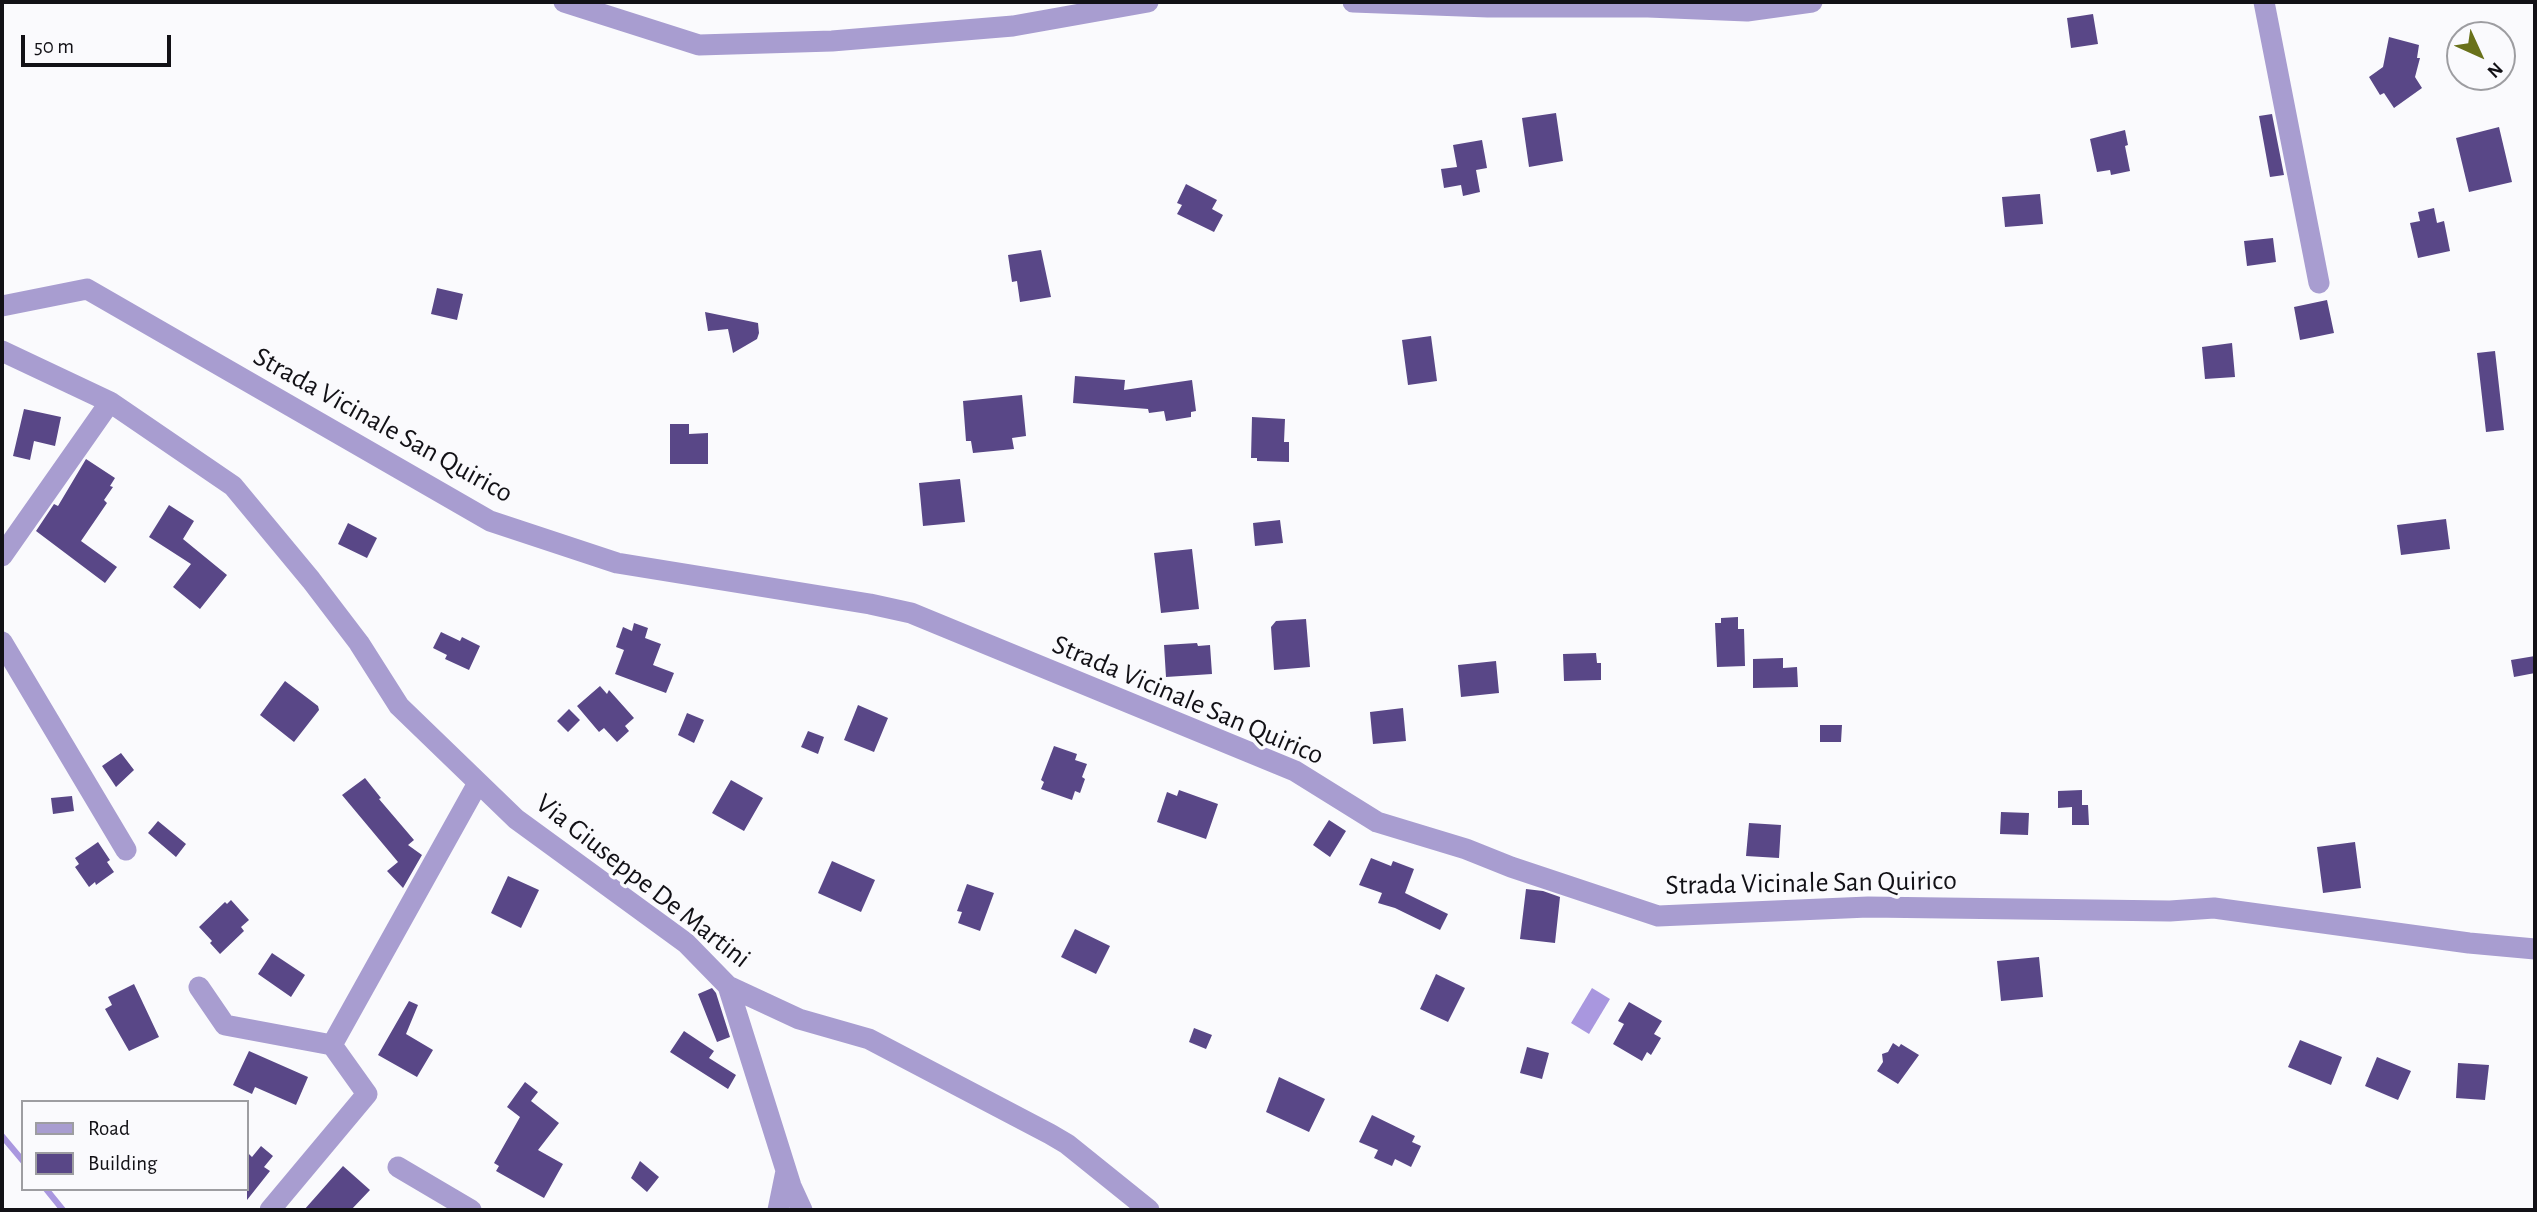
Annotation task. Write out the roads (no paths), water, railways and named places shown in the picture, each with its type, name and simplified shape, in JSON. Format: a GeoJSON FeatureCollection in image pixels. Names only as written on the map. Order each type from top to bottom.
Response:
{"type":"FeatureCollection","features":[{"type":"Feature","properties":{"kind":"street"},"geometry":{"type":"LineString","coordinates":[[564,2],[699,45],[832,41],[1013,26],[1148,2]]}},
{"type":"Feature","properties":{"kind":"street"},"geometry":{"type":"LineString","coordinates":[[1353,2],[1747,11],[1812,2]]}},
{"type":"Feature","properties":{"kind":"street"},"geometry":{"type":"LineString","coordinates":[[2264,2],[2319,284]]}},
{"type":"Feature","properties":{"kind":"street","name":"Strada Vicinale San Quirico"},"geometry":{"type":"LineString","coordinates":[[2,306],[87,289],[490,521],[617,563],[911,613],[1295,771],[1377,822],[1466,849],[1511,867],[1658,916],[1868,907],[2169,911],[2214,908],[2469,943],[2535,949]]}},
{"type":"Feature","properties":{"kind":"street","name":"Via Giuseppe De Martini"},"geometry":{"type":"LineString","coordinates":[[2,351],[110,402],[233,486],[359,643],[399,706],[516,819],[686,943],[728,986],[799,1019],[869,1039],[1059,1139],[1149,1210]]}},
{"type":"Feature","properties":{"kind":"street"},"geometry":{"type":"LineString","coordinates":[[2,556],[110,402]]}},
{"type":"Feature","properties":{"kind":"street"},"geometry":{"type":"LineString","coordinates":[[2,642],[126,850]]}},
{"type":"Feature","properties":{"kind":"street"},"geometry":{"type":"LineString","coordinates":[[332,1045],[478,783]]}},
{"type":"Feature","properties":{"kind":"street"},"geometry":{"type":"LineString","coordinates":[[728,986],[786,1170],[802,1210]]}},
{"type":"Feature","properties":{"kind":"street"},"geometry":{"type":"LineString","coordinates":[[199,987],[225,1025],[332,1045],[367,1094],[270,1210]]}},
{"type":"Feature","properties":{"kind":"street"},"geometry":{"type":"LineString","coordinates":[[398,1167],[471,1210]]}},
{"type":"Feature","properties":{"kind":"street"},"geometry":{"type":"LineString","coordinates":[[778,1210],[786,1170]]}},
{"type":"Feature","properties":{"kind":"waterway"},"geometry":{"type":"LineString","coordinates":[[2,1136],[21,1159]]}},
{"type":"Feature","properties":{"kind":"waterway"},"geometry":{"type":"LineString","coordinates":[[48,1191],[63,1210]]}}]}
